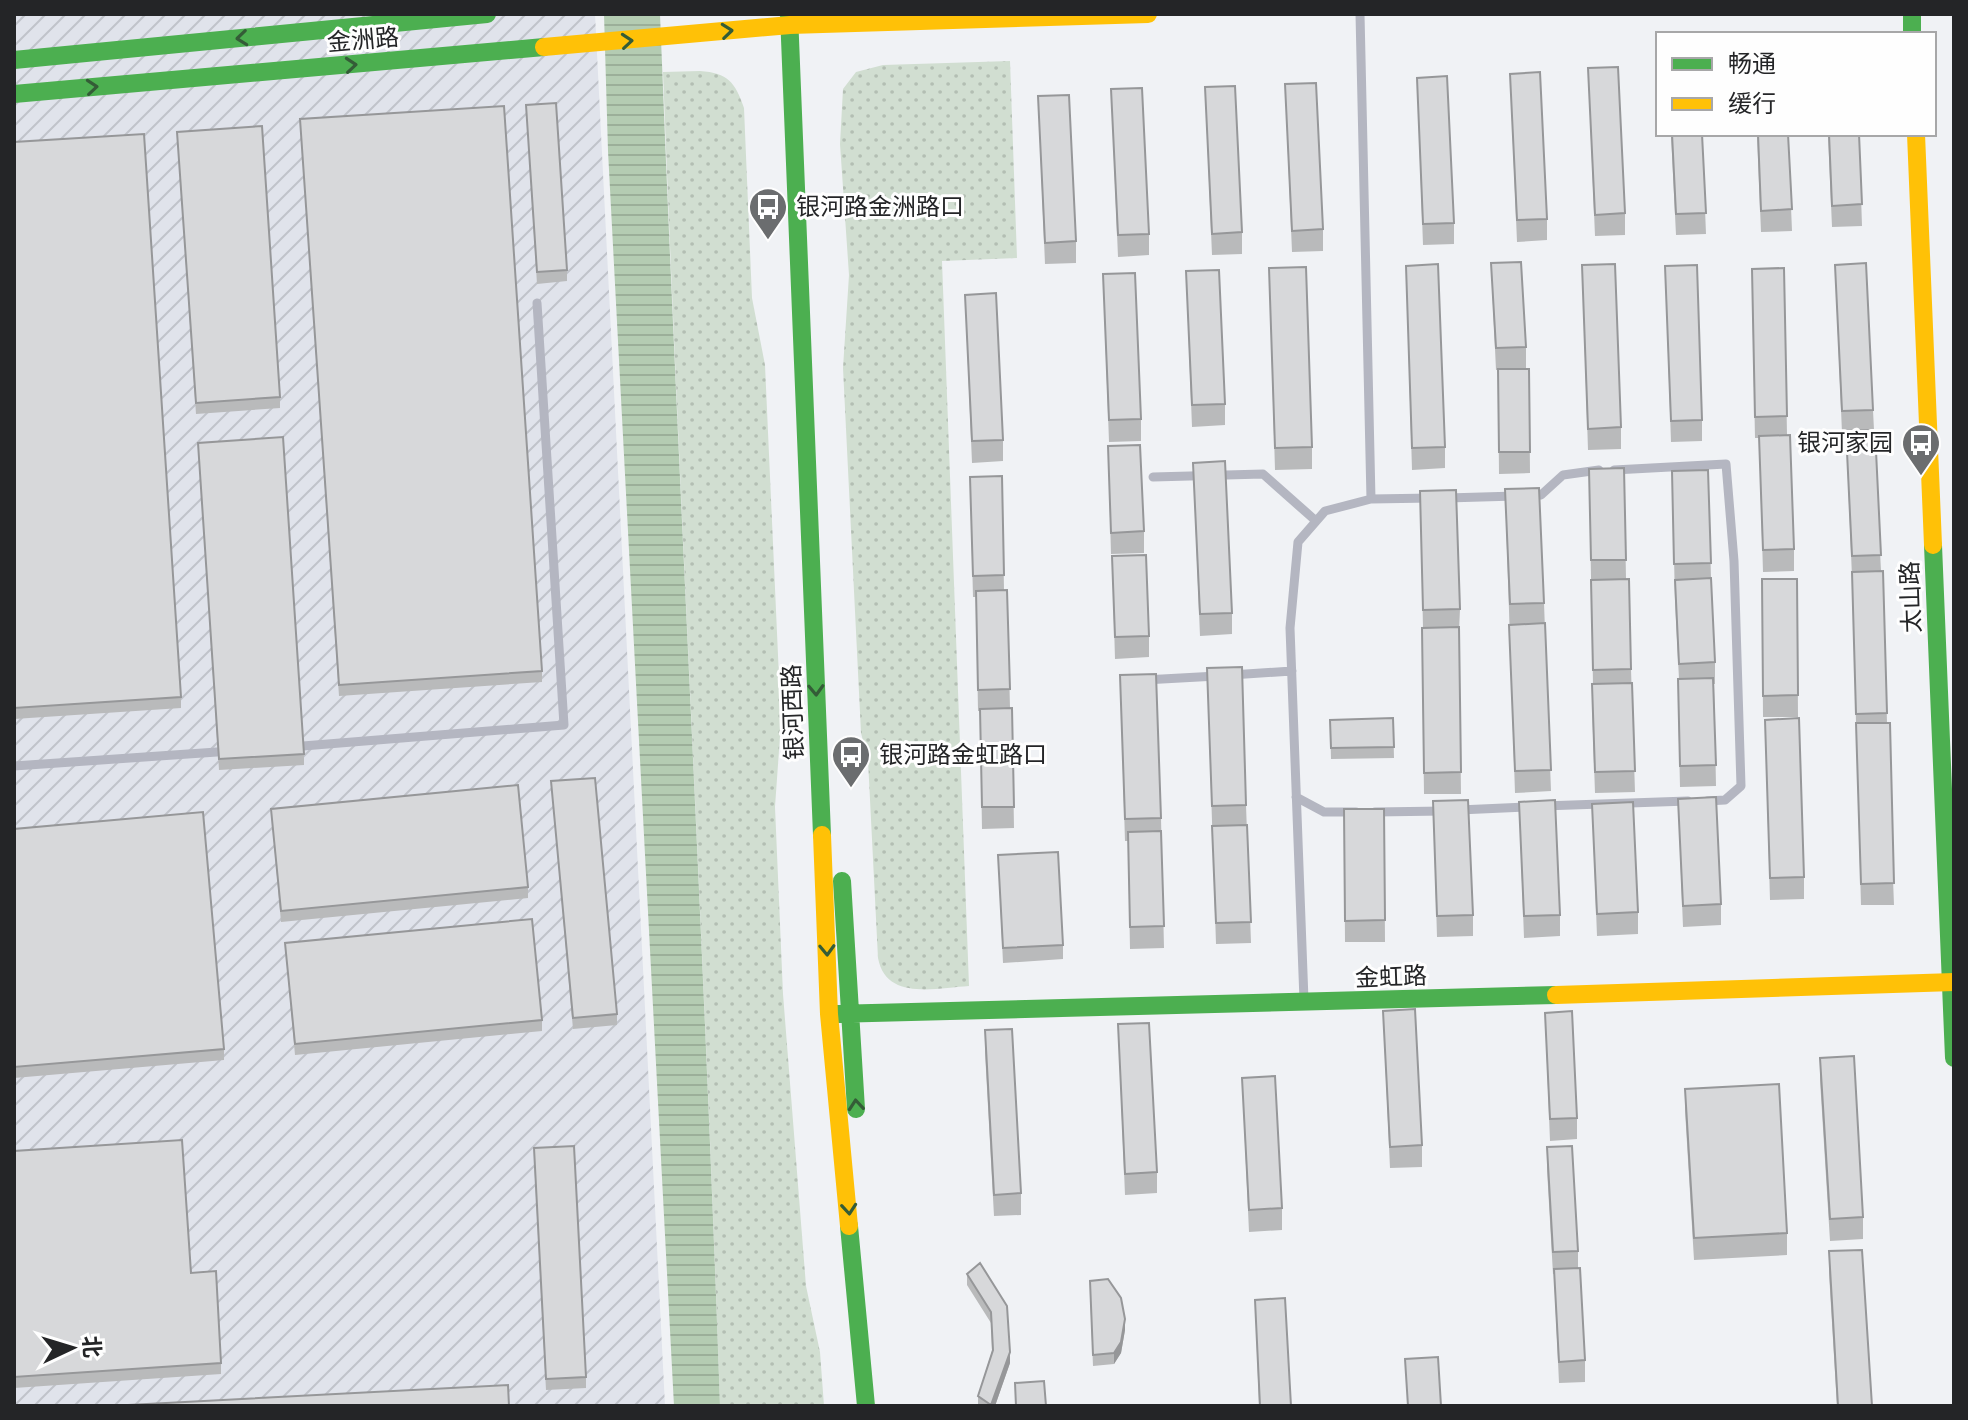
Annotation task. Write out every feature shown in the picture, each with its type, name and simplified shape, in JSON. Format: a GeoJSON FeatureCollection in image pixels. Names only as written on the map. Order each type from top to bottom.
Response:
{"type":"FeatureCollection","features":[{"type":"Feature","properties":{"kind":"main road","name":"金洲路"},"geometry":{"type":"LineString","coordinates":[[14,60],[487,14]]}},
{"type":"Feature","properties":{"kind":"main road","name":"金洲路"},"geometry":{"type":"LineString","coordinates":[[14,94],[664,38],[796,19],[1148,14]]}},
{"type":"Feature","properties":{"kind":"main road","name":"银河西路"},"geometry":{"type":"LineString","coordinates":[[796,19],[849,1012],[880,1406]]}},
{"type":"Feature","properties":{"kind":"main road","name":"银河西路"},"geometry":{"type":"LineString","coordinates":[[796,19],[829,1014],[866,1406]]}},
{"type":"Feature","properties":{"kind":"main road","name":"太山路"},"geometry":{"type":"LineString","coordinates":[[1916,136],[1954,1058]]}},
{"type":"Feature","properties":{"kind":"main road","name":"金虹路"},"geometry":{"type":"LineString","coordinates":[[829,1014],[1304,1003],[1952,982]]}},
{"type":"Feature","properties":{"kind":"lane"},"geometry":{"type":"LineString","coordinates":[[1360,14],[1371,499]]}},
{"type":"Feature","properties":{"kind":"lane"},"geometry":{"type":"LineString","coordinates":[[303,746],[564,725],[537,303]]}},
{"type":"Feature","properties":{"kind":"lane"},"geometry":{"type":"LineString","coordinates":[[1296,797],[1324,812],[1426,812],[1725,800],[1741,786],[1734,561],[1726,464],[1563,475],[1541,495],[1371,499],[1325,511],[1298,542],[1290,628],[1292,671],[1296,797],[1304,1003]]}},
{"type":"Feature","properties":{"kind":"lane"},"geometry":{"type":"LineString","coordinates":[[1153,477],[1263,474],[1316,521]]}},
{"type":"Feature","properties":{"kind":"lane"},"geometry":{"type":"LineString","coordinates":[[1139,681],[1292,671]]}},
{"type":"Feature","properties":{"kind":"lane"},"geometry":{"type":"LineString","coordinates":[[14,766],[217,752]]}},
{"type":"Feature","properties":{"kind":"shaded area"},"geometry":{"type":"Polygon","coordinates":[[[14,14],[595,14],[665,1406],[14,1406],[14,14]]]}},
{"type":"Feature","properties":{"kind":"shaded area"},"geometry":{"type":"Polygon","coordinates":[[[604,14],[660,14],[720,1406],[674,1406],[608,151],[604,14]]]}},
{"type":"Feature","properties":{"kind":"shaded area"},"geometry":{"type":"Polygon","coordinates":[[[1010,61],[1017,258],[942,261],[969,986],[914,989],[891,981],[883,972],[878,958],[868,760],[861,733],[843,368],[849,275],[840,144],[843,89],[856,72],[883,65],[1010,61]]]}},
{"type":"Feature","properties":{"kind":"shaded area"},"geometry":{"type":"Polygon","coordinates":[[[700,71],[729,80],[744,108],[752,298],[765,365],[781,722],[775,807],[783,994],[806,1286],[820,1352],[824,1406],[720,1406],[663,72],[700,71]]]}},
{"type":"Feature","properties":{"kind":"building"},"geometry":{"type":"Polygon","coordinates":[[[1618,67],[1625,213],[1595,215],[1588,68],[1618,67]]]}},
{"type":"Feature","properties":{"kind":"building"},"geometry":{"type":"Polygon","coordinates":[[[1540,72],[1547,219],[1517,220],[1510,74],[1540,72]]]}},
{"type":"Feature","properties":{"kind":"building"},"geometry":{"type":"Polygon","coordinates":[[[1447,76],[1454,223],[1423,224],[1417,78],[1447,76]]]}},
{"type":"Feature","properties":{"kind":"building"},"geometry":{"type":"Polygon","coordinates":[[[1316,83],[1323,229],[1292,231],[1285,84],[1316,83]]]}},
{"type":"Feature","properties":{"kind":"building"},"geometry":{"type":"Polygon","coordinates":[[[1235,86],[1242,232],[1212,234],[1205,87],[1235,86]]]}},
{"type":"Feature","properties":{"kind":"building"},"geometry":{"type":"Polygon","coordinates":[[[1142,88],[1149,234],[1118,235],[1111,89],[1142,88]]]}},
{"type":"Feature","properties":{"kind":"building"},"geometry":{"type":"Polygon","coordinates":[[[1069,95],[1076,241],[1045,243],[1038,96],[1069,95]]]}},
{"type":"Feature","properties":{"kind":"building"},"geometry":{"type":"Polygon","coordinates":[[[556,103],[567,270],[537,272],[526,105],[556,103]]]}},
{"type":"Feature","properties":{"kind":"building"},"geometry":{"type":"Polygon","coordinates":[[[504,106],[542,671],[339,685],[300,119],[504,106]]]}},
{"type":"Feature","properties":{"kind":"building"},"geometry":{"type":"Polygon","coordinates":[[[262,126],[280,397],[196,403],[177,132],[262,126]]]}},
{"type":"Feature","properties":{"kind":"building"},"geometry":{"type":"Polygon","coordinates":[[[144,134],[181,697],[14,708],[14,142],[144,134]]]}},
{"type":"Feature","properties":{"kind":"building"},"geometry":{"type":"Polygon","coordinates":[[[1672,136],[1702,136],[1706,213],[1676,214],[1672,136]]]}},
{"type":"Feature","properties":{"kind":"building"},"geometry":{"type":"Polygon","coordinates":[[[1758,136],[1788,136],[1792,209],[1761,211],[1758,136]]]}},
{"type":"Feature","properties":{"kind":"building"},"geometry":{"type":"Polygon","coordinates":[[[1829,136],[1859,136],[1862,204],[1832,206],[1829,136]]]}},
{"type":"Feature","properties":{"kind":"building"},"geometry":{"type":"Polygon","coordinates":[[[1521,262],[1526,347],[1496,348],[1491,263],[1521,262]]]}},
{"type":"Feature","properties":{"kind":"building"},"geometry":{"type":"Polygon","coordinates":[[[1866,263],[1873,410],[1842,411],[1835,265],[1866,263]]]}},
{"type":"Feature","properties":{"kind":"building"},"geometry":{"type":"Polygon","coordinates":[[[1438,264],[1445,447],[1412,448],[1406,266],[1438,264]]]}},
{"type":"Feature","properties":{"kind":"building"},"geometry":{"type":"Polygon","coordinates":[[[1615,264],[1621,427],[1588,429],[1582,265],[1615,264]]]}},
{"type":"Feature","properties":{"kind":"building"},"geometry":{"type":"Polygon","coordinates":[[[1697,265],[1702,420],[1671,421],[1665,266],[1697,265]]]}},
{"type":"Feature","properties":{"kind":"building"},"geometry":{"type":"Polygon","coordinates":[[[1306,267],[1312,447],[1275,448],[1269,268],[1306,267]]]}},
{"type":"Feature","properties":{"kind":"building"},"geometry":{"type":"Polygon","coordinates":[[[1784,268],[1787,416],[1755,417],[1752,269],[1784,268]]]}},
{"type":"Feature","properties":{"kind":"building"},"geometry":{"type":"Polygon","coordinates":[[[1219,270],[1225,404],[1192,405],[1186,271],[1219,270]]]}},
{"type":"Feature","properties":{"kind":"building"},"geometry":{"type":"Polygon","coordinates":[[[1135,273],[1141,419],[1109,420],[1103,274],[1135,273]]]}},
{"type":"Feature","properties":{"kind":"building"},"geometry":{"type":"Polygon","coordinates":[[[996,293],[1003,440],[972,441],[965,295],[996,293]]]}},
{"type":"Feature","properties":{"kind":"building"},"geometry":{"type":"Polygon","coordinates":[[[1498,369],[1529,369],[1530,452],[1499,452],[1498,369]]]}},
{"type":"Feature","properties":{"kind":"building"},"geometry":{"type":"Polygon","coordinates":[[[1875,430],[1881,555],[1852,556],[1846,431],[1875,430]]]}},
{"type":"Feature","properties":{"kind":"building"},"geometry":{"type":"Polygon","coordinates":[[[1790,435],[1794,549],[1763,550],[1759,436],[1790,435]]]}},
{"type":"Feature","properties":{"kind":"building"},"geometry":{"type":"Polygon","coordinates":[[[283,437],[304,754],[219,759],[198,443],[283,437]]]}},
{"type":"Feature","properties":{"kind":"building"},"geometry":{"type":"Polygon","coordinates":[[[1140,445],[1144,531],[1111,533],[1108,446],[1140,445]]]}},
{"type":"Feature","properties":{"kind":"building"},"geometry":{"type":"Polygon","coordinates":[[[1225,461],[1232,613],[1200,614],[1193,463],[1225,461]]]}},
{"type":"Feature","properties":{"kind":"building"},"geometry":{"type":"Polygon","coordinates":[[[1624,468],[1626,560],[1591,560],[1589,469],[1624,468]]]}},
{"type":"Feature","properties":{"kind":"building"},"geometry":{"type":"Polygon","coordinates":[[[1708,470],[1711,563],[1674,564],[1672,471],[1708,470]]]}},
{"type":"Feature","properties":{"kind":"building"},"geometry":{"type":"Polygon","coordinates":[[[1002,476],[1004,575],[973,576],[970,477],[1002,476]]]}},
{"type":"Feature","properties":{"kind":"building"},"geometry":{"type":"Polygon","coordinates":[[[1539,488],[1544,603],[1510,604],[1505,489],[1539,488]]]}},
{"type":"Feature","properties":{"kind":"building"},"geometry":{"type":"Polygon","coordinates":[[[1456,490],[1460,609],[1423,610],[1420,491],[1456,490]]]}},
{"type":"Feature","properties":{"kind":"building"},"geometry":{"type":"Polygon","coordinates":[[[1146,555],[1149,636],[1115,637],[1112,556],[1146,555]]]}},
{"type":"Feature","properties":{"kind":"building"},"geometry":{"type":"Polygon","coordinates":[[[1883,571],[1887,713],[1856,714],[1852,572],[1883,571]]]}},
{"type":"Feature","properties":{"kind":"building"},"geometry":{"type":"Polygon","coordinates":[[[1711,578],[1715,662],[1679,664],[1675,580],[1711,578]]]}},
{"type":"Feature","properties":{"kind":"building"},"geometry":{"type":"Polygon","coordinates":[[[1629,579],[1631,669],[1593,670],[1591,580],[1629,579]]]}},
{"type":"Feature","properties":{"kind":"building"},"geometry":{"type":"Polygon","coordinates":[[[1762,579],[1797,579],[1798,695],[1763,696],[1762,579]]]}},
{"type":"Feature","properties":{"kind":"building"},"geometry":{"type":"Polygon","coordinates":[[[1007,590],[1010,689],[978,690],[976,591],[1007,590]]]}},
{"type":"Feature","properties":{"kind":"building"},"geometry":{"type":"Polygon","coordinates":[[[1545,623],[1551,770],[1515,771],[1509,625],[1545,623]]]}},
{"type":"Feature","properties":{"kind":"building"},"geometry":{"type":"Polygon","coordinates":[[[1459,627],[1461,772],[1424,773],[1422,628],[1459,627]]]}},
{"type":"Feature","properties":{"kind":"building"},"geometry":{"type":"Polygon","coordinates":[[[1242,667],[1246,805],[1212,806],[1207,668],[1242,667]]]}},
{"type":"Feature","properties":{"kind":"building"},"geometry":{"type":"Polygon","coordinates":[[[1156,674],[1161,818],[1125,819],[1120,675],[1156,674]]]}},
{"type":"Feature","properties":{"kind":"building"},"geometry":{"type":"Polygon","coordinates":[[[1713,678],[1716,765],[1680,766],[1678,679],[1713,678]]]}},
{"type":"Feature","properties":{"kind":"building"},"geometry":{"type":"Polygon","coordinates":[[[1632,683],[1635,771],[1595,772],[1592,684],[1632,683]]]}},
{"type":"Feature","properties":{"kind":"building"},"geometry":{"type":"Polygon","coordinates":[[[1012,708],[1014,807],[982,807],[980,709],[1012,708]]]}},
{"type":"Feature","properties":{"kind":"building"},"geometry":{"type":"Polygon","coordinates":[[[1393,718],[1394,747],[1331,748],[1330,720],[1393,718]]]}},
{"type":"Feature","properties":{"kind":"building"},"geometry":{"type":"Polygon","coordinates":[[[1799,718],[1804,877],[1770,878],[1765,720],[1799,718]]]}},
{"type":"Feature","properties":{"kind":"building"},"geometry":{"type":"Polygon","coordinates":[[[1856,723],[1890,723],[1894,883],[1861,884],[1856,723]]]}},
{"type":"Feature","properties":{"kind":"building"},"geometry":{"type":"Polygon","coordinates":[[[595,778],[617,1014],[573,1018],[551,781],[595,778]]]}},
{"type":"Feature","properties":{"kind":"building"},"geometry":{"type":"Polygon","coordinates":[[[518,785],[528,887],[281,911],[271,809],[518,785]]]}},
{"type":"Feature","properties":{"kind":"building"},"geometry":{"type":"Polygon","coordinates":[[[1716,797],[1721,904],[1683,906],[1678,799],[1716,797]]]}},
{"type":"Feature","properties":{"kind":"building"},"geometry":{"type":"Polygon","coordinates":[[[1468,800],[1473,915],[1437,916],[1433,801],[1468,800]]]}},
{"type":"Feature","properties":{"kind":"building"},"geometry":{"type":"Polygon","coordinates":[[[1555,800],[1560,915],[1524,916],[1519,802],[1555,800]]]}},
{"type":"Feature","properties":{"kind":"building"},"geometry":{"type":"Polygon","coordinates":[[[1633,802],[1638,912],[1597,914],[1592,804],[1633,802]]]}},
{"type":"Feature","properties":{"kind":"building"},"geometry":{"type":"Polygon","coordinates":[[[1344,809],[1384,809],[1385,920],[1345,921],[1344,809]]]}},
{"type":"Feature","properties":{"kind":"building"},"geometry":{"type":"Polygon","coordinates":[[[203,812],[224,1049],[14,1067],[14,829],[203,812]]]}},
{"type":"Feature","properties":{"kind":"building"},"geometry":{"type":"Polygon","coordinates":[[[1247,825],[1251,922],[1216,923],[1212,826],[1247,825]]]}},
{"type":"Feature","properties":{"kind":"building"},"geometry":{"type":"Polygon","coordinates":[[[1161,831],[1164,926],[1130,927],[1128,832],[1161,831]]]}},
{"type":"Feature","properties":{"kind":"building"},"geometry":{"type":"Polygon","coordinates":[[[1058,852],[1063,945],[1003,948],[998,855],[1058,852]]]}},
{"type":"Feature","properties":{"kind":"building"},"geometry":{"type":"Polygon","coordinates":[[[532,919],[542,1020],[295,1044],[285,943],[532,919]]]}},
{"type":"Feature","properties":{"kind":"building"},"geometry":{"type":"Polygon","coordinates":[[[1415,1009],[1422,1145],[1390,1147],[1383,1011],[1415,1009]]]}},
{"type":"Feature","properties":{"kind":"building"},"geometry":{"type":"Polygon","coordinates":[[[1572,1011],[1577,1118],[1550,1119],[1545,1013],[1572,1011]]]}},
{"type":"Feature","properties":{"kind":"building"},"geometry":{"type":"Polygon","coordinates":[[[1149,1023],[1157,1172],[1125,1174],[1118,1024],[1149,1023]]]}},
{"type":"Feature","properties":{"kind":"building"},"geometry":{"type":"Polygon","coordinates":[[[1012,1029],[1021,1193],[994,1195],[985,1030],[1012,1029]]]}},
{"type":"Feature","properties":{"kind":"building"},"geometry":{"type":"Polygon","coordinates":[[[1854,1056],[1863,1217],[1830,1219],[1820,1058],[1854,1056]]]}},
{"type":"Feature","properties":{"kind":"building"},"geometry":{"type":"Polygon","coordinates":[[[1275,1076],[1282,1208],[1249,1210],[1242,1078],[1275,1076]]]}},
{"type":"Feature","properties":{"kind":"building"},"geometry":{"type":"Polygon","coordinates":[[[1779,1084],[1787,1233],[1694,1238],[1685,1089],[1779,1084]]]}},
{"type":"Feature","properties":{"kind":"building"},"geometry":{"type":"Polygon","coordinates":[[[182,1140],[191,1273],[216,1271],[221,1363],[14,1377],[14,1151],[182,1140]]]}},
{"type":"Feature","properties":{"kind":"building"},"geometry":{"type":"Polygon","coordinates":[[[574,1146],[586,1377],[546,1379],[534,1148],[574,1146]]]}},
{"type":"Feature","properties":{"kind":"building"},"geometry":{"type":"Polygon","coordinates":[[[1572,1146],[1578,1251],[1553,1252],[1547,1147],[1572,1146]]]}},
{"type":"Feature","properties":{"kind":"building"},"geometry":{"type":"Polygon","coordinates":[[[1862,1250],[1872,1406],[1838,1406],[1829,1251],[1862,1250]]]}},
{"type":"Feature","properties":{"kind":"building"},"geometry":{"type":"Polygon","coordinates":[[[980,1263],[1007,1306],[1010,1352],[991,1405],[978,1396],[993,1350],[991,1312],[967,1274],[980,1263]]]}},
{"type":"Feature","properties":{"kind":"building"},"geometry":{"type":"Polygon","coordinates":[[[1580,1268],[1585,1360],[1559,1362],[1554,1269],[1580,1268]]]}},
{"type":"Feature","properties":{"kind":"building"},"geometry":{"type":"Polygon","coordinates":[[[1108,1279],[1121,1298],[1125,1319],[1121,1342],[1114,1353],[1093,1355],[1090,1281],[1108,1279]]]}},
{"type":"Feature","properties":{"kind":"building"},"geometry":{"type":"Polygon","coordinates":[[[1285,1298],[1291,1406],[1260,1406],[1255,1300],[1285,1298]]]}},
{"type":"Feature","properties":{"kind":"building"},"geometry":{"type":"Polygon","coordinates":[[[1438,1357],[1441,1406],[1408,1406],[1405,1359],[1438,1357]]]}},
{"type":"Feature","properties":{"kind":"building"},"geometry":{"type":"Polygon","coordinates":[[[1044,1381],[1046,1406],[1016,1406],[1015,1383],[1044,1381]]]}},
{"type":"Feature","properties":{"kind":"building"},"geometry":{"type":"Polygon","coordinates":[[[508,1385],[509,1406],[128,1405],[508,1385]]]}},
{"type":"Feature","properties":{"kind":"traffic: fast"},"geometry":{"type":"LineString","coordinates":[[14,60],[487,14]]}},
{"type":"Feature","properties":{"kind":"traffic: fast"},"geometry":{"type":"LineString","coordinates":[[789,14],[822,835]]}},
{"type":"Feature","properties":{"kind":"traffic: fast"},"geometry":{"type":"LineString","coordinates":[[1912,14],[1912,32]]}},
{"type":"Feature","properties":{"kind":"traffic: fast"},"geometry":{"type":"LineString","coordinates":[[14,94],[544,47]]}},
{"type":"Feature","properties":{"kind":"traffic: fast"},"geometry":{"type":"LineString","coordinates":[[1933,545],[1954,1058]]}},
{"type":"Feature","properties":{"kind":"traffic: fast"},"geometry":{"type":"LineString","coordinates":[[842,881],[856,1109]]}},
{"type":"Feature","properties":{"kind":"traffic: fast"},"geometry":{"type":"LineString","coordinates":[[833,1014],[1556,995]]}},
{"type":"Feature","properties":{"kind":"traffic: fast"},"geometry":{"type":"LineString","coordinates":[[849,1226],[866,1406]]}},
{"type":"Feature","properties":{"kind":"traffic: slow"},"geometry":{"type":"LineString","coordinates":[[544,47],[790,25],[1148,14]]}},
{"type":"Feature","properties":{"kind":"traffic: slow"},"geometry":{"type":"LineString","coordinates":[[1916,136],[1933,545]]}},
{"type":"Feature","properties":{"kind":"traffic: slow"},"geometry":{"type":"LineString","coordinates":[[822,835],[829,1014],[849,1226]]}},
{"type":"Feature","properties":{"kind":"traffic: slow"},"geometry":{"type":"LineString","coordinates":[[1556,995],[1954,982]]}},
{"type":"Feature","properties":{"kind":"place","name":"银河路金洲路口"},"geometry":{"type":"Point","coordinates":[768,241]}},
{"type":"Feature","properties":{"kind":"place","name":"银河家园"},"geometry":{"type":"Point","coordinates":[1921,477]}},
{"type":"Feature","properties":{"kind":"place","name":"银河路金虹路口"},"geometry":{"type":"Point","coordinates":[851,789]}}]}
